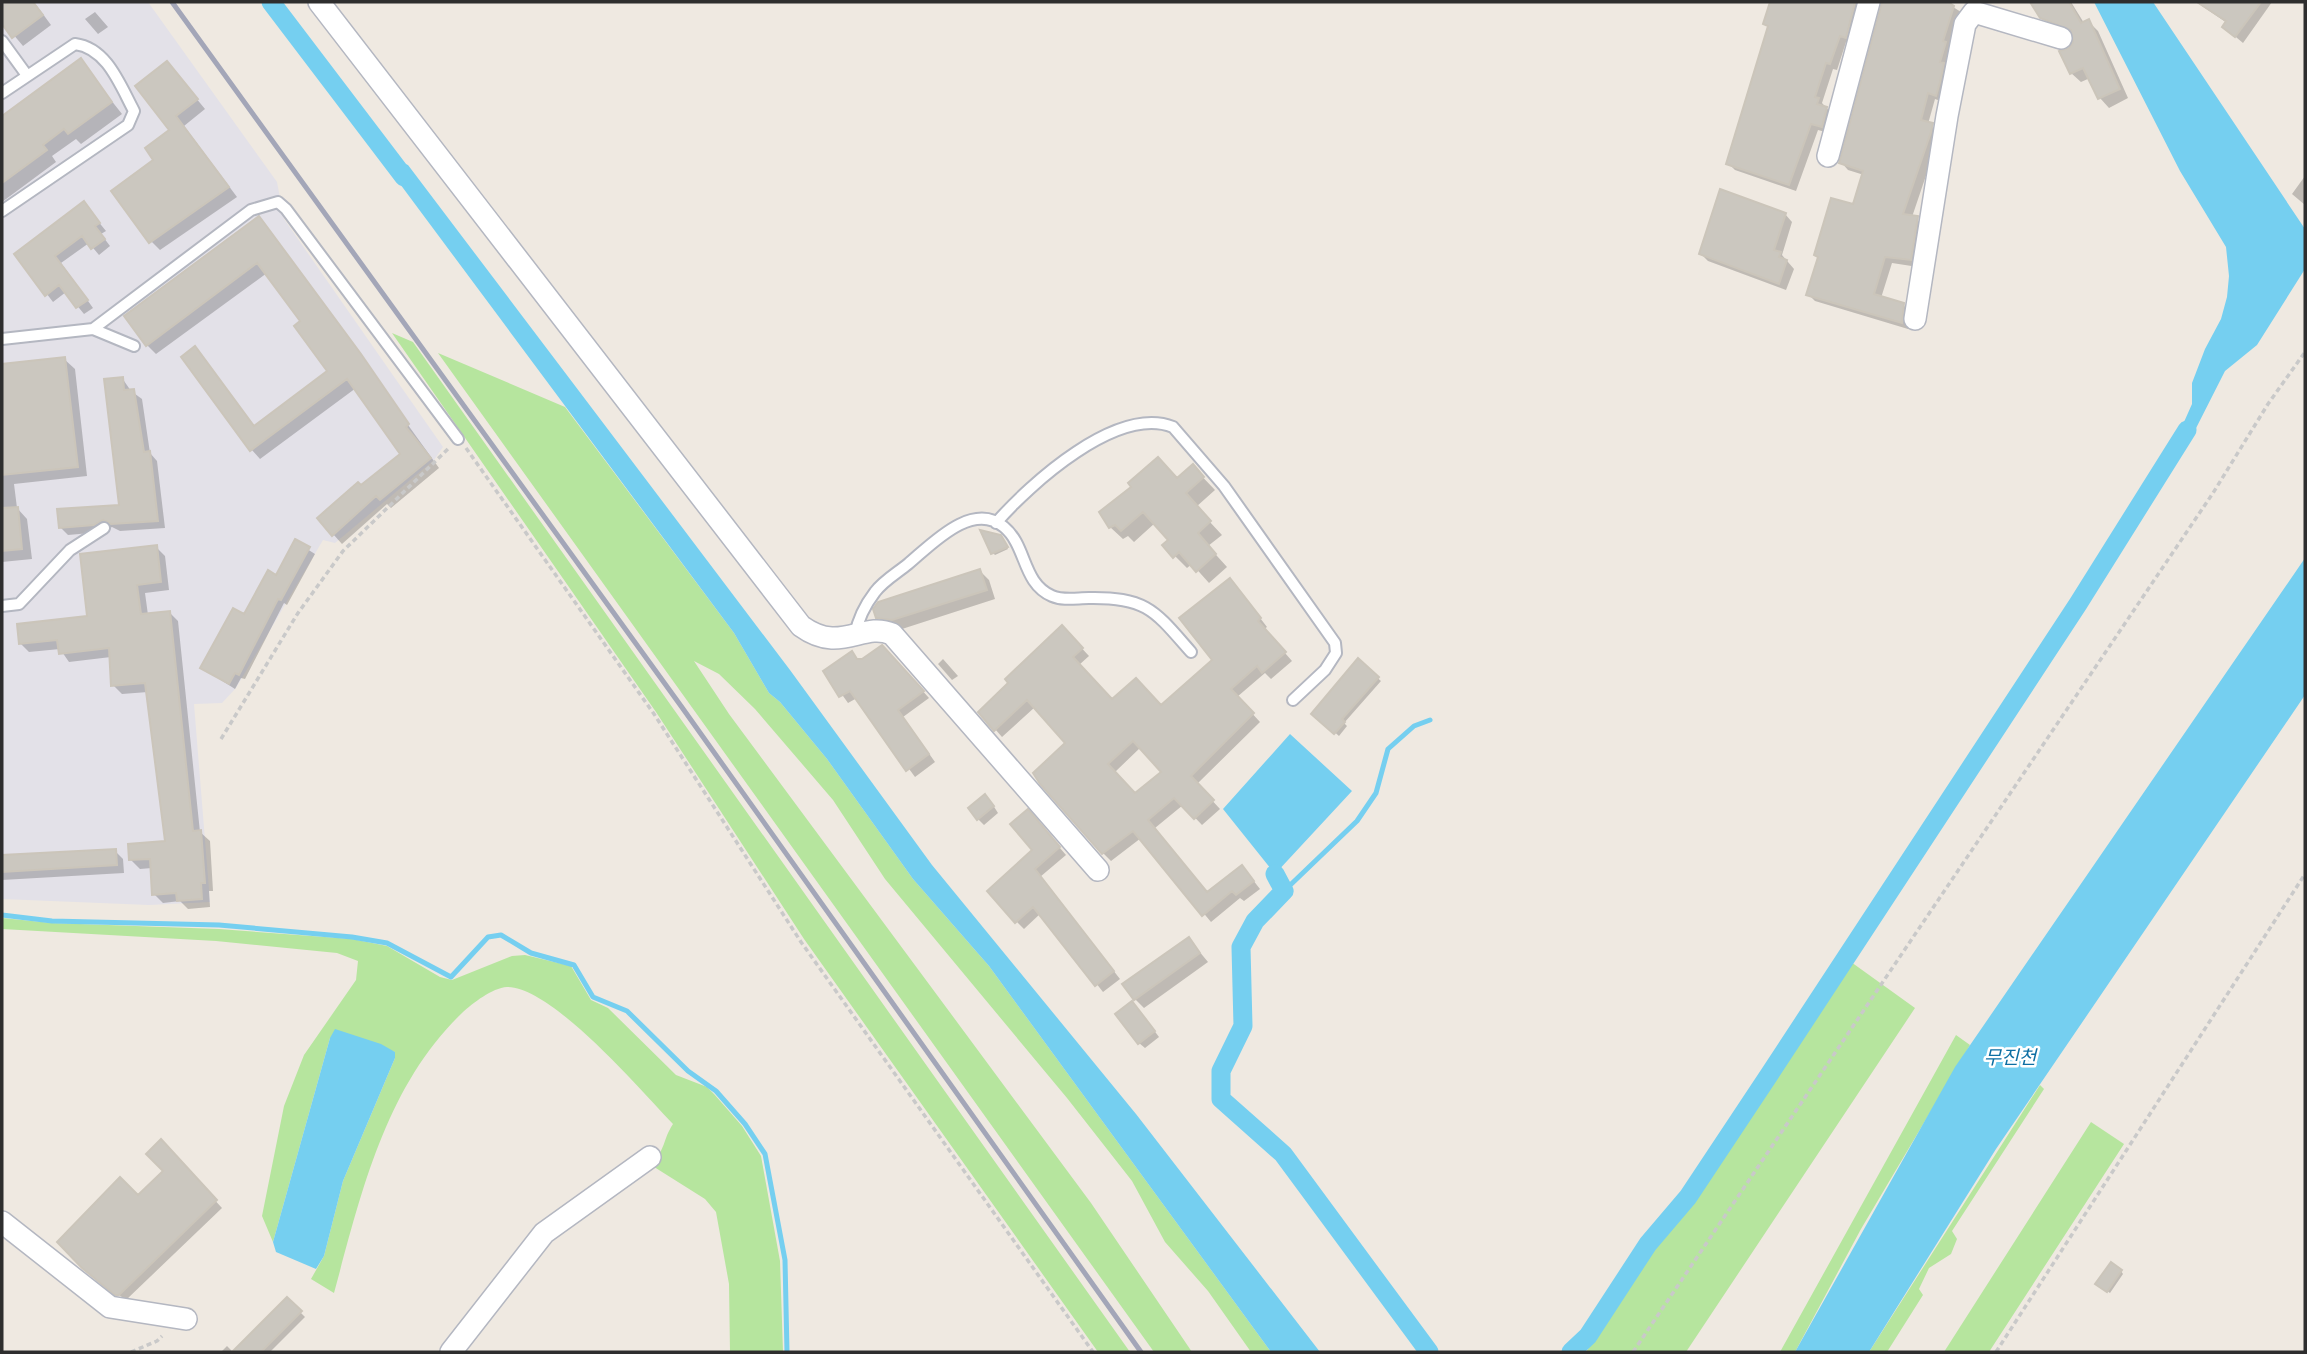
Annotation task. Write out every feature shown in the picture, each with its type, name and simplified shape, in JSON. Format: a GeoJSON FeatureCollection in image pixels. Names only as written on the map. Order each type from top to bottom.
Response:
{"type":"FeatureCollection","features":[{"type":"Feature","properties":{"kind":"street"},"geometry":{"type":"LineString","coordinates":[[319,2],[792,617],[810,633],[823,638],[854,638],[882,630],[892,634],[1098,870]]}},
{"type":"Feature","properties":{"kind":"street"},"geometry":{"type":"LineString","coordinates":[[1828,156],[1869,2]]}},
{"type":"Feature","properties":{"kind":"street"},"geometry":{"type":"LineString","coordinates":[[1915,319],[1947,116],[1965,24],[1971,7],[2061,38]]}},
{"type":"Feature","properties":{"kind":"street"},"geometry":{"type":"LineString","coordinates":[[451,1352],[544,1233],[650,1157]]}},
{"type":"Feature","properties":{"kind":"street"},"geometry":{"type":"LineString","coordinates":[[2,1222],[110,1307],[182,1318]]}},
{"type":"Feature","properties":{"kind":"lane"},"geometry":{"type":"LineString","coordinates":[[2,41],[26,74]]}},
{"type":"Feature","properties":{"kind":"lane"},"geometry":{"type":"LineString","coordinates":[[2,93],[26,74],[75,44],[90,46],[109,66],[134,111],[128,125],[2,211]]}},
{"type":"Feature","properties":{"kind":"lane"},"geometry":{"type":"LineString","coordinates":[[93,329],[251,210],[278,202],[286,209],[458,439]]}},
{"type":"Feature","properties":{"kind":"lane"},"geometry":{"type":"LineString","coordinates":[[2,339],[93,329],[134,346]]}},
{"type":"Feature","properties":{"kind":"lane"},"geometry":{"type":"LineString","coordinates":[[996,523],[1015,501],[1064,458],[1144,423],[1162,423],[1173,428],[1224,486],[1335,643],[1336,653],[1325,670],[1293,700]]}},
{"type":"Feature","properties":{"kind":"lane"},"geometry":{"type":"LineString","coordinates":[[854,638],[858,618],[876,590],[956,526],[973,520],[996,523],[1011,535],[1030,577],[1044,593],[1057,598],[1118,597],[1136,601],[1159,615],[1191,652]]}},
{"type":"Feature","properties":{"kind":"lane"},"geometry":{"type":"LineString","coordinates":[[2,606],[19,604],[70,550],[104,528]]}},
{"type":"Feature","properties":{"kind":"path"},"geometry":{"type":"LineString","coordinates":[[1633,1352],[2214,493],[2268,404],[2305,352]]}},
{"type":"Feature","properties":{"kind":"path"},"geometry":{"type":"LineString","coordinates":[[220,739],[298,613],[343,551],[458,439],[654,714],[801,942],[1093,1352]]}},
{"type":"Feature","properties":{"kind":"path"},"geometry":{"type":"LineString","coordinates":[[1996,1352],[2305,874]]}},
{"type":"Feature","properties":{"kind":"path"},"geometry":{"type":"LineString","coordinates":[[131,1352],[158,1341],[182,1318]]}},
{"type":"Feature","properties":{"kind":"shaded area"},"geometry":{"type":"Polygon","coordinates":[[[2,2],[148,2],[277,182],[284,219],[443,447],[434,460],[335,543],[323,540],[236,688],[222,703],[194,704],[210,902],[149,905],[2,899],[2,2]]]}},
{"type":"Feature","properties":{"kind":"green space"},"geometry":{"type":"Polygon","coordinates":[[[392,333],[413,342],[1130,1352],[1098,1352],[804,939],[656,712],[392,333]]]}},
{"type":"Feature","properties":{"kind":"green space"},"geometry":{"type":"Polygon","coordinates":[[[438,353],[565,407],[734,633],[769,693],[780,702],[827,759],[913,879],[989,966],[1271,1352],[1251,1352],[1208,1291],[1165,1242],[1132,1181],[1067,1098],[885,879],[833,800],[755,709],[719,674],[694,661],[729,714],[1091,1203],[1192,1352],[1154,1352],[438,353]]]}},
{"type":"Feature","properties":{"kind":"green space"},"geometry":{"type":"Polygon","coordinates":[[[2,918],[352,939],[387,946],[440,977],[452,980],[512,956],[525,955],[571,966],[591,1000],[608,1008],[676,1075],[707,1087],[714,1094],[742,1126],[761,1156],[780,1261],[783,1352],[730,1352],[729,1284],[716,1212],[705,1199],[651,1165],[660,1153],[673,1124],[619,1066],[548,1004],[526,992],[501,988],[489,993],[462,1013],[436,1042],[413,1074],[379,1144],[334,1293],[311,1279],[324,1256],[343,1181],[395,1058],[395,1052],[330,1038],[273,1242],[262,1216],[284,1106],[304,1055],[356,980],[358,961],[337,953],[216,941],[2,929],[2,918]]]}},
{"type":"Feature","properties":{"kind":"green space"},"geometry":{"type":"Polygon","coordinates":[[[1851,962],[1915,1008],[1686,1352],[1586,1352],[1641,1265],[1688,1205],[1851,962]]]}},
{"type":"Feature","properties":{"kind":"green space"},"geometry":{"type":"Polygon","coordinates":[[[1956,1035],[1970,1045],[1861,1229],[1795,1352],[1780,1352],[1956,1035]]]}},
{"type":"Feature","properties":{"kind":"green space"},"geometry":{"type":"Polygon","coordinates":[[[2040,1085],[2044,1089],[1952,1231],[1957,1239],[1951,1254],[1929,1268],[1919,1289],[1923,1295],[1887,1352],[1869,1352],[2040,1085]]]}},
{"type":"Feature","properties":{"kind":"green space"},"geometry":{"type":"Polygon","coordinates":[[[2091,1122],[2124,1144],[1989,1352],[1944,1352],[2091,1122]]]}},
{"type":"Feature","properties":{"kind":"water"},"geometry":{"type":"Polygon","coordinates":[[[2094,2],[2153,2],[2305,229],[2305,269],[2257,345],[2225,371],[2188,444],[2176,451],[2176,440],[2192,404],[2192,383],[2205,349],[2221,319],[2227,297],[2229,276],[2226,247],[2180,171],[2094,2]]]}},
{"type":"Feature","properties":{"kind":"water"},"geometry":{"type":"Polygon","coordinates":[[[377,153],[408,165],[790,670],[932,865],[1136,1114],[1320,1352],[1271,1352],[989,966],[913,879],[827,759],[780,702],[769,693],[734,633],[377,153]]]}},
{"type":"Feature","properties":{"kind":"water","name":"무진천"},"geometry":{"type":"Polygon","coordinates":[[[2305,558],[2305,695],[1996,1149],[1869,1352],[1795,1352],[1955,1067],[2305,558]]]}},
{"type":"Feature","properties":{"kind":"water"},"geometry":{"type":"Polygon","coordinates":[[[1290,734],[1352,791],[1275,874],[1223,809],[1290,734]]]}},
{"type":"Feature","properties":{"kind":"water"},"geometry":{"type":"Polygon","coordinates":[[[335,1029],[381,1044],[395,1052],[395,1058],[343,1181],[324,1256],[316,1269],[276,1252],[273,1242],[330,1038],[335,1029]]]}},
{"type":"Feature","properties":{"kind":"building"},"geometry":{"type":"Polygon","coordinates":[[[2,2],[33,2],[43,15],[12,38],[2,24],[2,2]]]}},
{"type":"Feature","properties":{"kind":"building"},"geometry":{"type":"Polygon","coordinates":[[[1770,2],[1855,2],[1846,38],[1840,36],[1830,64],[1826,63],[1815,97],[1819,98],[1817,104],[1827,107],[1822,127],[1811,124],[1789,185],[1726,164],[1768,26],[1763,24],[1770,2]]]}},
{"type":"Feature","properties":{"kind":"building"},"geometry":{"type":"Polygon","coordinates":[[[1882,2],[1948,2],[1954,6],[1943,41],[1946,42],[1940,62],[1944,63],[1936,96],[1928,93],[1921,120],[1933,123],[1931,132],[1903,214],[1918,216],[1911,260],[1885,257],[1874,294],[1904,303],[1902,323],[1806,295],[1818,257],[1814,255],[1831,198],[1853,204],[1863,171],[1839,163],[1882,2]]]}},
{"type":"Feature","properties":{"kind":"building"},"geometry":{"type":"Polygon","coordinates":[[[2030,2],[2069,2],[2081,23],[2089,19],[2120,89],[2098,99],[2083,68],[2070,74],[2059,51],[2069,48],[2073,42],[2071,30],[2040,18],[2030,2]]]}},
{"type":"Feature","properties":{"kind":"building"},"geometry":{"type":"Polygon","coordinates":[[[2197,2],[2261,2],[2235,37],[2222,27],[2226,21],[2197,2]]]}},
{"type":"Feature","properties":{"kind":"building"},"geometry":{"type":"Polygon","coordinates":[[[81,58],[112,102],[68,134],[64,129],[43,145],[47,150],[2,183],[2,116],[81,58]]]}},
{"type":"Feature","properties":{"kind":"building"},"geometry":{"type":"Polygon","coordinates":[[[167,61],[198,99],[176,116],[229,187],[149,243],[111,191],[153,160],[145,148],[169,130],[135,86],[167,61]]]}},
{"type":"Feature","properties":{"kind":"building"},"geometry":{"type":"Polygon","coordinates":[[[1720,189],[1786,213],[1774,250],[1781,252],[1779,257],[1787,260],[1779,284],[1699,254],[1720,189]]]}},
{"type":"Feature","properties":{"kind":"building"},"geometry":{"type":"Polygon","coordinates":[[[84,201],[100,223],[95,226],[105,239],[91,249],[82,236],[55,256],[88,300],[76,308],[59,285],[45,296],[14,254],[84,201]]]}},
{"type":"Feature","properties":{"kind":"building"},"geometry":{"type":"Polygon","coordinates":[[[259,216],[361,354],[409,424],[406,427],[431,458],[380,500],[376,496],[332,536],[317,518],[358,482],[361,485],[400,454],[347,379],[250,451],[181,357],[195,346],[254,426],[327,371],[294,326],[300,321],[257,263],[146,346],[124,316],[259,216]]]}},
{"type":"Feature","properties":{"kind":"building"},"geometry":{"type":"Polygon","coordinates":[[[65,357],[78,467],[2,475],[2,364],[65,357]]]}},
{"type":"Feature","properties":{"kind":"building"},"geometry":{"type":"Polygon","coordinates":[[[123,377],[124,390],[134,389],[144,452],[150,451],[158,521],[111,524],[103,520],[94,525],[59,528],[57,509],[119,505],[104,379],[123,377]]]}},
{"type":"Feature","properties":{"kind":"building"},"geometry":{"type":"Polygon","coordinates":[[[1158,457],[1177,478],[1193,464],[1204,477],[1186,493],[1211,521],[1198,533],[1216,554],[1196,572],[1179,552],[1173,558],[1162,545],[1168,540],[1143,512],[1121,531],[1115,525],[1109,528],[1099,512],[1131,487],[1128,483],[1158,457]]]}},
{"type":"Feature","properties":{"kind":"building"},"geometry":{"type":"Polygon","coordinates":[[[18,507],[22,549],[2,551],[2,508],[18,507]]]}},
{"type":"Feature","properties":{"kind":"building"},"geometry":{"type":"Polygon","coordinates":[[[980,530],[1001,535],[1008,547],[991,554],[980,530]]]}},
{"type":"Feature","properties":{"kind":"building"},"geometry":{"type":"Polygon","coordinates":[[[295,539],[310,547],[281,600],[278,599],[239,675],[235,673],[229,684],[200,668],[233,608],[244,614],[268,570],[276,575],[295,539]]]}},
{"type":"Feature","properties":{"kind":"building"},"geometry":{"type":"Polygon","coordinates":[[[157,545],[161,582],[137,585],[141,614],[170,611],[193,831],[201,830],[205,883],[201,883],[202,899],[177,901],[176,893],[152,895],[150,859],[129,860],[128,844],[165,841],[145,683],[111,686],[109,648],[59,654],[57,640],[19,644],[17,624],[87,616],[80,554],[157,545]]]}},
{"type":"Feature","properties":{"kind":"building"},"geometry":{"type":"Polygon","coordinates":[[[980,569],[987,590],[892,620],[876,618],[873,609],[878,602],[980,569]]]}},
{"type":"Feature","properties":{"kind":"building"},"geometry":{"type":"Polygon","coordinates":[[[1230,578],[1261,618],[1258,621],[1286,652],[1262,673],[1257,666],[1231,689],[1254,713],[1191,776],[1214,800],[1194,819],[1174,798],[1148,820],[1207,892],[1242,865],[1254,881],[1236,895],[1232,891],[1202,916],[1133,831],[1102,854],[1040,784],[1033,773],[1065,743],[1027,700],[994,731],[978,712],[1008,683],[1005,679],[1062,625],[1083,648],[1073,657],[1112,699],[1136,678],[1161,705],[1212,660],[1179,618],[1230,578]],[[1133,741],[1108,764],[1135,793],[1161,772],[1133,741]]]}},
{"type":"Feature","properties":{"kind":"building"},"geometry":{"type":"Polygon","coordinates":[[[882,645],[924,691],[898,710],[929,754],[906,771],[850,691],[839,697],[823,671],[852,651],[857,659],[862,659],[882,645]]]}},
{"type":"Feature","properties":{"kind":"building"},"geometry":{"type":"Polygon","coordinates":[[[1358,658],[1379,677],[1342,719],[1345,722],[1334,734],[1311,714],[1358,658]]]}},
{"type":"Feature","properties":{"kind":"building"},"geometry":{"type":"Polygon","coordinates":[[[985,794],[994,806],[977,820],[968,808],[985,794]]]}},
{"type":"Feature","properties":{"kind":"building"},"geometry":{"type":"Polygon","coordinates":[[[1028,809],[1060,847],[1035,869],[1114,971],[1095,986],[1033,907],[1015,923],[987,891],[1032,850],[1010,824],[1028,809]]]}},
{"type":"Feature","properties":{"kind":"building"},"geometry":{"type":"Polygon","coordinates":[[[116,849],[117,865],[2,872],[2,855],[116,849]]]}},
{"type":"Feature","properties":{"kind":"building"},"geometry":{"type":"Polygon","coordinates":[[[1189,937],[1200,953],[1134,1000],[1122,984],[1189,937]]]}},
{"type":"Feature","properties":{"kind":"building"},"geometry":{"type":"Polygon","coordinates":[[[1132,1001],[1155,1031],[1138,1044],[1115,1014],[1132,1001]]]}},
{"type":"Feature","properties":{"kind":"building"},"geometry":{"type":"Polygon","coordinates":[[[161,1139],[217,1200],[119,1295],[115,1295],[82,1268],[57,1242],[120,1177],[138,1195],[163,1171],[146,1154],[161,1139]]]}},
{"type":"Feature","properties":{"kind":"building"},"geometry":{"type":"Polygon","coordinates":[[[2111,1262],[2122,1270],[2107,1292],[2095,1284],[2111,1262]]]}},
{"type":"Feature","properties":{"kind":"building"},"geometry":{"type":"Polygon","coordinates":[[[287,1297],[302,1311],[261,1352],[232,1352],[287,1297]]]}},
{"type":"Feature","properties":{"kind":"waterway"},"geometry":{"type":"LineString","coordinates":[[271,2],[404,177]]}},
{"type":"Feature","properties":{"kind":"waterway"},"geometry":{"type":"LineString","coordinates":[[1571,1352],[1588,1336],[1648,1244],[1688,1197],[2078,604],[2187,430]]}},
{"type":"Feature","properties":{"kind":"waterway"},"geometry":{"type":"LineString","coordinates":[[1284,891],[1357,821],[1376,793],[1388,749],[1414,726],[1430,720]]}},
{"type":"Feature","properties":{"kind":"waterway"},"geometry":{"type":"LineString","coordinates":[[1275,874],[1284,891],[1255,921],[1241,947],[1243,1026],[1221,1071],[1221,1099],[1283,1154],[1429,1352]]}},
{"type":"Feature","properties":{"kind":"waterway"},"geometry":{"type":"LineString","coordinates":[[2,915],[52,921],[219,925],[352,937],[387,943],[451,977],[488,937],[501,935],[531,953],[574,965],[593,997],[627,1011],[688,1071],[716,1091],[745,1124],[765,1154],[785,1260],[787,1352]]}},
{"type":"Feature","properties":{"kind":"railway"},"geometry":{"type":"LineString","coordinates":[[172,2],[681,706],[1141,1352]]}}]}
